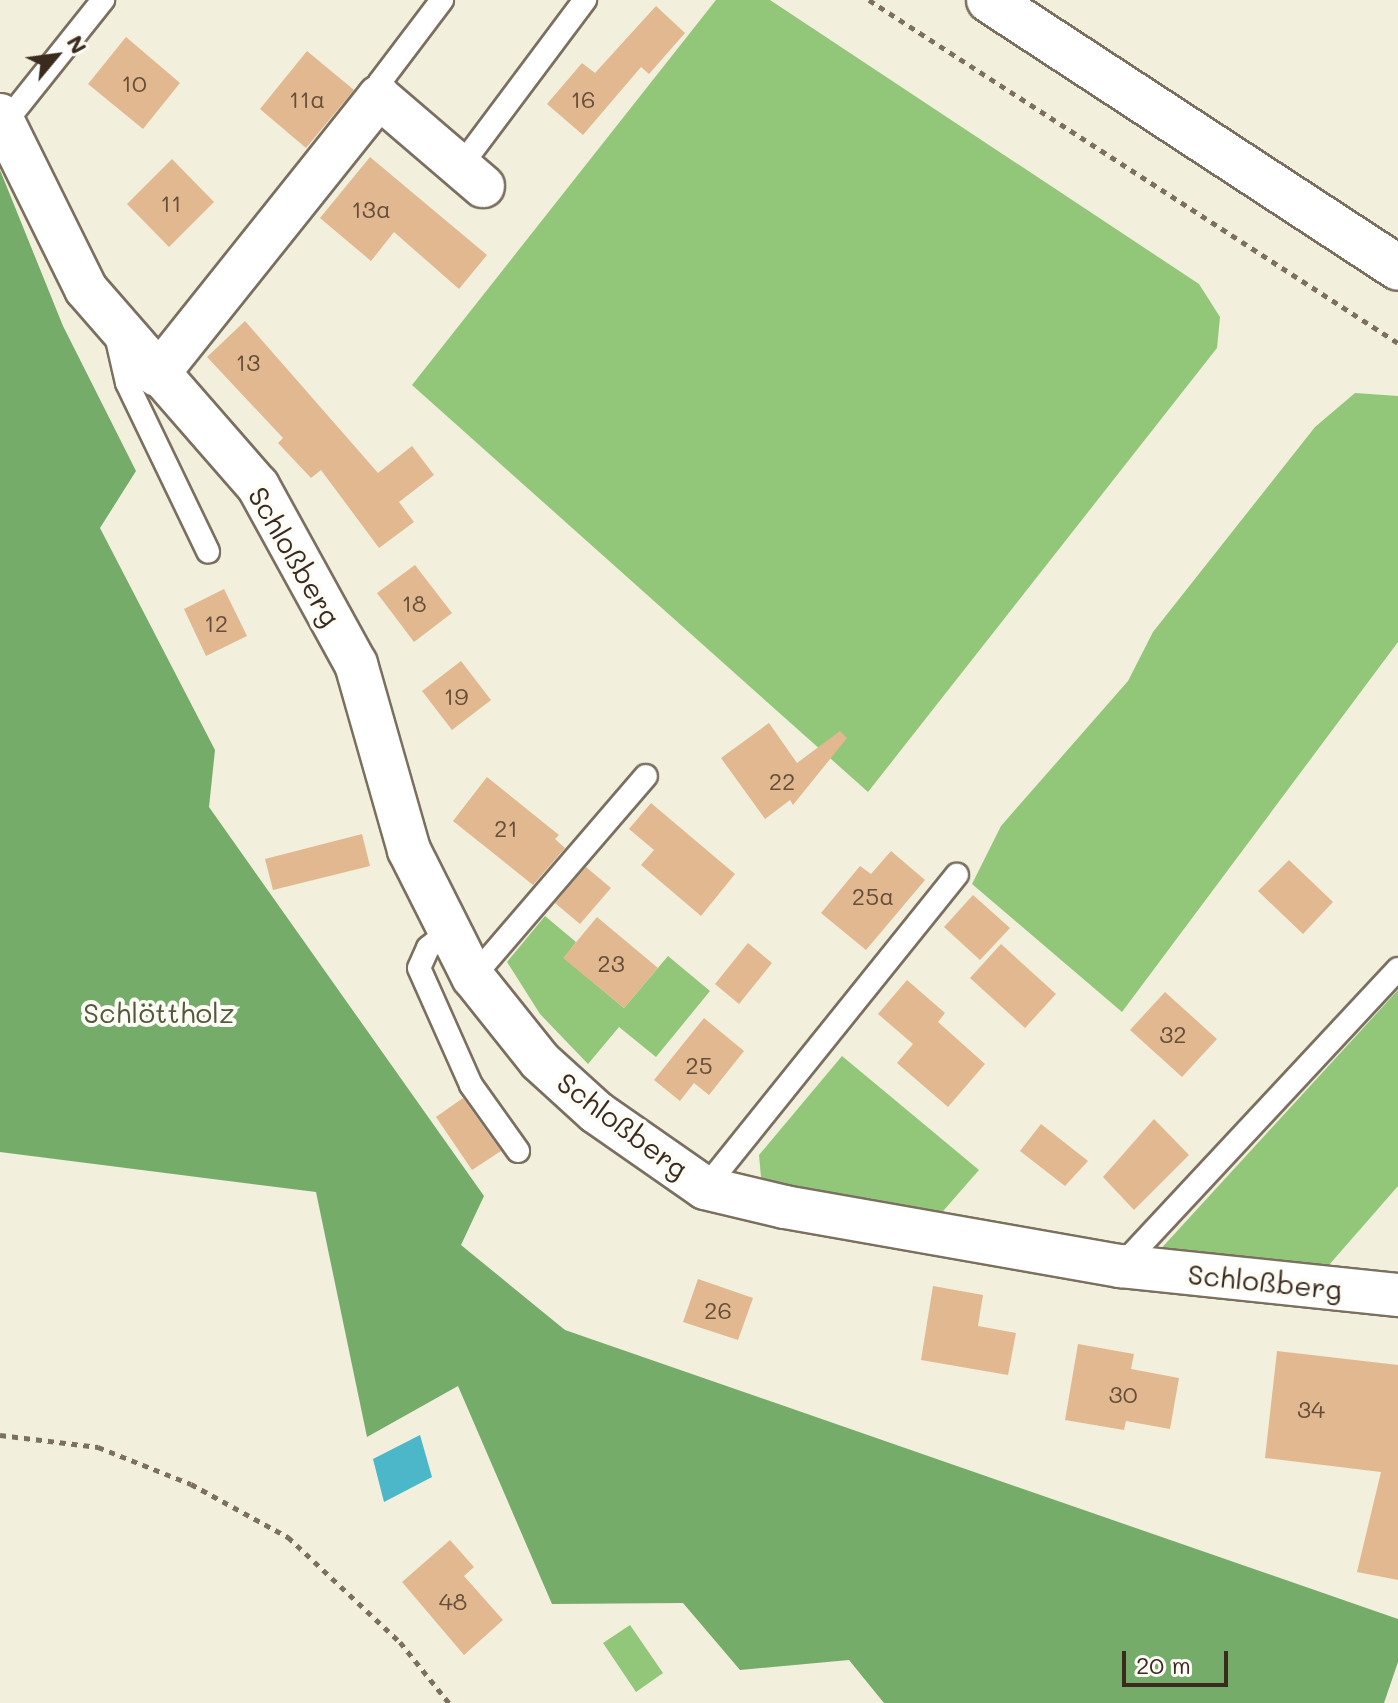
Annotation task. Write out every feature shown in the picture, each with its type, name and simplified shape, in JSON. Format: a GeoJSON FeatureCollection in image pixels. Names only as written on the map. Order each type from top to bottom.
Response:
{"type":"FeatureCollection","features":[{"type":"Feature","properties":{"kind":"main road"},"geometry":{"type":"LineString","coordinates":[[989,0],[1398,268]]}},
{"type":"Feature","properties":{"kind":"street"},"geometry":{"type":"LineString","coordinates":[[157,375],[379,97],[471,176]]}},
{"type":"Feature","properties":{"kind":"street","name":"Schloßberg"},"geometry":{"type":"LineString","coordinates":[[2,120],[86,289],[157,375],[258,486],[356,664],[409,850],[447,933],[473,977],[540,1061],[596,1112],[705,1188],[785,1207],[1121,1266],[1398,1295]]}},
{"type":"Feature","properties":{"kind":"lane"},"geometry":{"type":"LineString","coordinates":[[2,120],[103,0]]}},
{"type":"Feature","properties":{"kind":"lane"},"geometry":{"type":"LineString","coordinates":[[379,97],[380,82],[442,0]]}},
{"type":"Feature","properties":{"kind":"lane"},"geometry":{"type":"LineString","coordinates":[[471,176],[585,0]]}},
{"type":"Feature","properties":{"kind":"lane"},"geometry":{"type":"LineString","coordinates":[[113,322],[127,383],[208,551]]}},
{"type":"Feature","properties":{"kind":"lane"},"geometry":{"type":"LineString","coordinates":[[473,977],[646,776]]}},
{"type":"Feature","properties":{"kind":"lane"},"geometry":{"type":"LineString","coordinates":[[705,1188],[957,875]]}},
{"type":"Feature","properties":{"kind":"lane"},"geometry":{"type":"LineString","coordinates":[[447,933],[428,948],[419,968],[471,1085],[518,1151]]}},
{"type":"Feature","properties":{"kind":"lane"},"geometry":{"type":"LineString","coordinates":[[1121,1266],[1398,969]]}},
{"type":"Feature","properties":{"kind":"path"},"geometry":{"type":"LineString","coordinates":[[869,0],[1398,343]]}},
{"type":"Feature","properties":{"kind":"path"},"geometry":{"type":"LineString","coordinates":[[0,1435],[98,1447],[191,1484],[288,1537],[400,1642],[449,1703]]}},
{"type":"Feature","properties":{"kind":"green space"},"geometry":{"type":"Polygon","coordinates":[[[716,0],[770,0],[1199,284],[1220,317],[1217,348],[868,792],[412,385],[716,0]]]}},
{"type":"Feature","properties":{"kind":"green space","name":"Schlöttholz"},"geometry":{"type":"Polygon","coordinates":[[[0,170],[63,326],[136,471],[100,528],[215,750],[209,807],[484,1196],[461,1245],[565,1330],[1398,1619],[1398,1662],[1384,1703],[884,1703],[849,1660],[740,1670],[683,1603],[552,1604],[458,1386],[367,1437],[316,1192],[0,1152],[0,170]]]}},
{"type":"Feature","properties":{"kind":"green space"},"geometry":{"type":"Polygon","coordinates":[[[1355,393],[1398,396],[1398,642],[1122,1012],[972,884],[1001,826],[1128,681],[1153,632],[1315,427],[1355,393]]]}},
{"type":"Feature","properties":{"kind":"green space"},"geometry":{"type":"Polygon","coordinates":[[[545,916],[576,942],[564,958],[624,1008],[668,956],[710,991],[656,1057],[619,1027],[588,1064],[540,1014],[507,962],[545,916]]]}},
{"type":"Feature","properties":{"kind":"green space"},"geometry":{"type":"Polygon","coordinates":[[[1398,990],[1398,1186],[1322,1273],[1157,1253],[1398,990]]]}},
{"type":"Feature","properties":{"kind":"green space"},"geometry":{"type":"Polygon","coordinates":[[[842,1056],[979,1170],[937,1218],[769,1184],[761,1177],[759,1155],[842,1056]]]}},
{"type":"Feature","properties":{"kind":"green space"},"geometry":{"type":"Polygon","coordinates":[[[630,1625],[663,1673],[636,1692],[603,1643],[630,1625]]]}},
{"type":"Feature","properties":{"kind":"water"},"geometry":{"type":"Polygon","coordinates":[[[420,1435],[432,1477],[384,1502],[373,1459],[420,1435]]]}},
{"type":"Feature","properties":{"kind":"building"},"geometry":{"type":"Polygon","coordinates":[[[656,6],[685,33],[649,74],[641,67],[583,135],[547,104],[582,63],[595,73],[656,6]]]}},
{"type":"Feature","properties":{"kind":"building"},"geometry":{"type":"Polygon","coordinates":[[[126,37],[180,83],[143,129],[88,84],[126,37]]]}},
{"type":"Feature","properties":{"kind":"building"},"geometry":{"type":"Polygon","coordinates":[[[307,51],[354,90],[306,148],[260,109],[307,51]]]}},
{"type":"Feature","properties":{"kind":"building"},"geometry":{"type":"Polygon","coordinates":[[[370,157],[487,255],[459,289],[394,232],[371,261],[320,218],[370,157]]]}},
{"type":"Feature","properties":{"kind":"building"},"geometry":{"type":"Polygon","coordinates":[[[172,159],[214,202],[169,247],[127,204],[172,159]]]}},
{"type":"Feature","properties":{"kind":"building"},"geometry":{"type":"Polygon","coordinates":[[[245,321],[378,473],[412,446],[434,475],[399,502],[414,522],[379,548],[321,470],[311,478],[278,443],[283,438],[207,357],[245,321]]]}},
{"type":"Feature","properties":{"kind":"building"},"geometry":{"type":"Polygon","coordinates":[[[415,565],[452,613],[414,642],[377,593],[415,565]]]}},
{"type":"Feature","properties":{"kind":"building"},"geometry":{"type":"Polygon","coordinates":[[[224,589],[247,636],[206,656],[184,609],[224,589]]]}},
{"type":"Feature","properties":{"kind":"building"},"geometry":{"type":"Polygon","coordinates":[[[461,661],[491,700],[452,730],[422,691],[461,661]]]}},
{"type":"Feature","properties":{"kind":"building"},"geometry":{"type":"Polygon","coordinates":[[[769,723],[797,763],[840,731],[847,738],[793,805],[790,800],[765,819],[721,758],[769,723]]]}},
{"type":"Feature","properties":{"kind":"building"},"geometry":{"type":"Polygon","coordinates":[[[487,777],[559,835],[555,839],[565,848],[533,885],[453,821],[487,777]]]}},
{"type":"Feature","properties":{"kind":"building"},"geometry":{"type":"Polygon","coordinates":[[[651,803],[735,874],[701,916],[641,865],[654,850],[629,829],[651,803]]]}},
{"type":"Feature","properties":{"kind":"building"},"geometry":{"type":"Polygon","coordinates":[[[362,834],[370,866],[273,890],[265,859],[362,834]]]}},
{"type":"Feature","properties":{"kind":"building"},"geometry":{"type":"Polygon","coordinates":[[[891,851],[925,880],[866,950],[821,913],[860,866],[871,874],[891,851]]]}},
{"type":"Feature","properties":{"kind":"building"},"geometry":{"type":"Polygon","coordinates":[[[1289,860],[1333,902],[1303,934],[1258,891],[1289,860]]]}},
{"type":"Feature","properties":{"kind":"building"},"geometry":{"type":"Polygon","coordinates":[[[586,867],[611,888],[580,924],[555,903],[586,867]]]}},
{"type":"Feature","properties":{"kind":"building"},"geometry":{"type":"Polygon","coordinates":[[[973,895],[1010,928],[980,960],[944,927],[973,895]]]}},
{"type":"Feature","properties":{"kind":"building"},"geometry":{"type":"Polygon","coordinates":[[[597,917],[658,968],[624,1008],[563,958],[597,917]]]}},
{"type":"Feature","properties":{"kind":"building"},"geometry":{"type":"Polygon","coordinates":[[[748,943],[772,963],[739,1004],[715,984],[748,943]]]}},
{"type":"Feature","properties":{"kind":"building"},"geometry":{"type":"Polygon","coordinates":[[[1001,944],[1056,994],[1025,1028],[970,978],[1001,944]]]}},
{"type":"Feature","properties":{"kind":"building"},"geometry":{"type":"Polygon","coordinates":[[[907,980],[945,1013],[938,1022],[985,1064],[948,1107],[897,1063],[913,1044],[878,1014],[907,980]]]}},
{"type":"Feature","properties":{"kind":"building"},"geometry":{"type":"Polygon","coordinates":[[[1165,992],[1217,1039],[1182,1077],[1130,1030],[1165,992]]]}},
{"type":"Feature","properties":{"kind":"building"},"geometry":{"type":"Polygon","coordinates":[[[704,1018],[744,1051],[709,1095],[694,1083],[680,1101],[654,1080],[704,1018]]]}},
{"type":"Feature","properties":{"kind":"building"},"geometry":{"type":"Polygon","coordinates":[[[463,1098],[501,1151],[472,1170],[436,1117],[463,1098]]]}},
{"type":"Feature","properties":{"kind":"building"},"geometry":{"type":"Polygon","coordinates":[[[1154,1119],[1189,1155],[1134,1210],[1103,1177],[1154,1119]]]}},
{"type":"Feature","properties":{"kind":"building"},"geometry":{"type":"Polygon","coordinates":[[[1041,1124],[1088,1161],[1065,1186],[1020,1151],[1041,1124]]]}},
{"type":"Feature","properties":{"kind":"building"},"geometry":{"type":"Polygon","coordinates":[[[698,1279],[753,1298],[738,1340],[683,1322],[698,1279]]]}},
{"type":"Feature","properties":{"kind":"building"},"geometry":{"type":"Polygon","coordinates":[[[933,1286],[983,1295],[978,1326],[1016,1333],[1008,1375],[921,1360],[933,1286]]]}},
{"type":"Feature","properties":{"kind":"building"},"geometry":{"type":"Polygon","coordinates":[[[1078,1344],[1134,1354],[1131,1369],[1179,1378],[1170,1429],[1126,1421],[1124,1430],[1065,1420],[1078,1344]]]}},
{"type":"Feature","properties":{"kind":"building"},"geometry":{"type":"Polygon","coordinates":[[[1277,1351],[1398,1365],[1398,1580],[1357,1572],[1381,1472],[1265,1458],[1277,1351]]]}},
{"type":"Feature","properties":{"kind":"building"},"geometry":{"type":"Polygon","coordinates":[[[450,1540],[474,1567],[464,1576],[503,1620],[464,1655],[402,1582],[450,1540]]]}}]}
